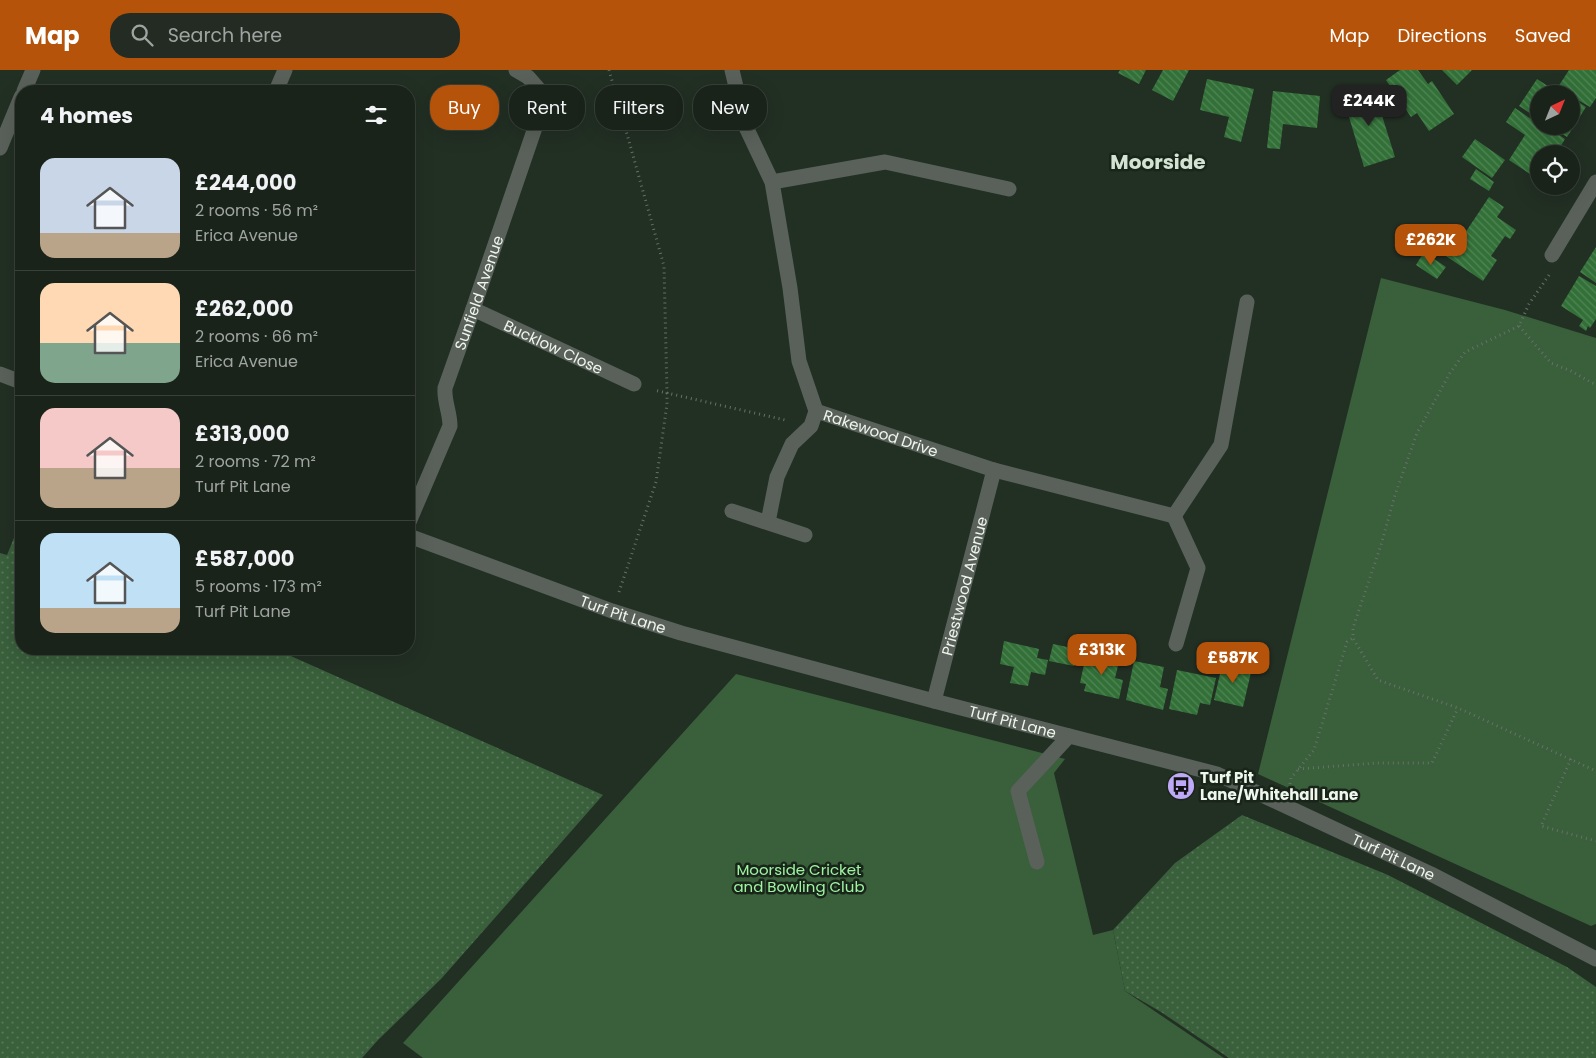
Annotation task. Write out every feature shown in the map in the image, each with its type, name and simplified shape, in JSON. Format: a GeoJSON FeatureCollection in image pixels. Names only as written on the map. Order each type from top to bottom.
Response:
{"type":"FeatureCollection","features":[{"type":"Feature","properties":{"kind":"street"},"geometry":{"type":"LineString","coordinates":[[27,85],[33,70]]}},
{"type":"Feature","properties":{"kind":"street"},"geometry":{"type":"LineString","coordinates":[[279,85],[285,70]]}},
{"type":"Feature","properties":{"kind":"street","name":"Sunfield Avenue"},"geometry":{"type":"LineString","coordinates":[[415,508],[450,426],[450,417],[444,400],[445,388],[540,114],[542,93],[528,77],[516,70]]}},
{"type":"Feature","properties":{"kind":"street","name":"Rakewood Drive"},"geometry":{"type":"LineString","coordinates":[[732,70],[745,125],[772,182],[790,288],[799,362],[813,418],[994,470],[1174,516]]}},
{"type":"Feature","properties":{"kind":"street"},"geometry":{"type":"LineString","coordinates":[[0,148],[15,112]]}},
{"type":"Feature","properties":{"kind":"street"},"geometry":{"type":"LineString","coordinates":[[772,182],[885,162],[1009,189]]}},
{"type":"Feature","properties":{"kind":"street"},"geometry":{"type":"LineString","coordinates":[[1552,255],[1596,182]]}},
{"type":"Feature","properties":{"kind":"street"},"geometry":{"type":"LineString","coordinates":[[1176,644],[1198,568],[1174,516],[1221,445],[1247,302]]}},
{"type":"Feature","properties":{"kind":"street","name":"Bucklow Close"},"geometry":{"type":"LineString","coordinates":[[473,309],[634,384]]}},
{"type":"Feature","properties":{"kind":"street"},"geometry":{"type":"LineString","coordinates":[[0,374],[15,380]]}},
{"type":"Feature","properties":{"kind":"street"},"geometry":{"type":"LineString","coordinates":[[768,522],[777,477],[792,444],[813,418]]}},
{"type":"Feature","properties":{"kind":"street","name":"Priestwood Avenue"},"geometry":{"type":"LineString","coordinates":[[934,701],[994,470]]}},
{"type":"Feature","properties":{"kind":"street"},"geometry":{"type":"LineString","coordinates":[[732,511],[805,535]]}},
{"type":"Feature","properties":{"kind":"street","name":"Turf Pit Lane"},"geometry":{"type":"LineString","coordinates":[[415,538],[612,611],[740,650],[1217,774],[1431,874],[1596,959]]}},
{"type":"Feature","properties":{"kind":"street"},"geometry":{"type":"LineString","coordinates":[[1037,862],[1018,791],[1068,736]]}},
{"type":"Feature","properties":{"kind":"path"},"geometry":{"type":"LineString","coordinates":[[609,70],[664,266],[668,404],[656,482],[612,611]]}},
{"type":"Feature","properties":{"kind":"path"},"geometry":{"type":"LineString","coordinates":[[1552,255],[1555,266],[1529,304],[1519,326],[1465,352],[1450,373],[1417,433],[1395,494],[1381,545],[1353,628],[1353,638],[1378,680],[1458,708],[1596,771]]}},
{"type":"Feature","properties":{"kind":"path"},"geometry":{"type":"LineString","coordinates":[[1519,326],[1551,363],[1571,371],[1596,385]]}},
{"type":"Feature","properties":{"kind":"path"},"geometry":{"type":"LineString","coordinates":[[667,393],[813,418]]}},
{"type":"Feature","properties":{"kind":"path"},"geometry":{"type":"LineString","coordinates":[[1284,806],[1291,778],[1314,750],[1348,642],[1353,638]]}},
{"type":"Feature","properties":{"kind":"path"},"geometry":{"type":"LineString","coordinates":[[1298,769],[1432,763],[1458,708]]}},
{"type":"Feature","properties":{"kind":"path"},"geometry":{"type":"LineString","coordinates":[[1571,760],[1541,826],[1596,841]]}},
{"type":"Feature","properties":{"kind":"green space"},"geometry":{"type":"Polygon","coordinates":[[[1381,278],[1505,310],[1596,338],[1596,924],[1591,926],[1258,774],[1381,278]]]}},
{"type":"Feature","properties":{"kind":"green space"},"geometry":{"type":"Polygon","coordinates":[[[15,535],[15,655],[288,655],[603,795],[441,979],[362,1058],[0,1058],[0,553],[7,555],[15,535]]]}},
{"type":"Feature","properties":{"kind":"green space","name":"Moorside Cricket and Bowling Club"},"geometry":{"type":"Polygon","coordinates":[[[736,674],[1065,759],[1054,773],[1093,935],[1113,930],[1125,991],[1224,1058],[423,1058],[403,1043],[736,674]]]}},
{"type":"Feature","properties":{"kind":"green space"},"geometry":{"type":"Polygon","coordinates":[[[1242,815],[1388,875],[1567,967],[1596,987],[1596,1058],[1229,1058],[1161,1012],[1125,991],[1113,930],[1175,863],[1242,815]]]}},
{"type":"Feature","properties":{"kind":"building"},"geometry":{"type":"Polygon","coordinates":[[[1120,70],[1146,70],[1139,84],[1118,73],[1120,70]]]}},
{"type":"Feature","properties":{"kind":"building"},"geometry":{"type":"Polygon","coordinates":[[[1163,70],[1189,70],[1173,101],[1152,90],[1163,70]]]}},
{"type":"Feature","properties":{"kind":"building"},"geometry":{"type":"Polygon","coordinates":[[[1400,70],[1418,70],[1428,84],[1432,81],[1454,114],[1429,131],[1417,113],[1411,117],[1386,80],[1400,70]]]}},
{"type":"Feature","properties":{"kind":"building"},"geometry":{"type":"Polygon","coordinates":[[[1442,70],[1472,70],[1457,85],[1442,70]]]}},
{"type":"Feature","properties":{"kind":"building"},"geometry":{"type":"Polygon","coordinates":[[[1569,70],[1596,70],[1596,98],[1590,107],[1580,101],[1580,85],[1559,85],[1569,70]]]}},
{"type":"Feature","properties":{"kind":"building"},"geometry":{"type":"Polygon","coordinates":[[[1207,79],[1254,89],[1241,142],[1224,137],[1229,117],[1200,110],[1207,79]]]}},
{"type":"Feature","properties":{"kind":"building"},"geometry":{"type":"Polygon","coordinates":[[[1537,79],[1546,85],[1533,85],[1537,79]]]}},
{"type":"Feature","properties":{"kind":"building"},"geometry":{"type":"Polygon","coordinates":[[[1373,87],[1395,157],[1364,167],[1343,97],[1373,87]]]}},
{"type":"Feature","properties":{"kind":"building"},"geometry":{"type":"Polygon","coordinates":[[[1530,90],[1530,113],[1519,106],[1530,90]]]}},
{"type":"Feature","properties":{"kind":"building"},"geometry":{"type":"Polygon","coordinates":[[[1273,91],[1320,96],[1317,128],[1283,124],[1280,149],[1267,148],[1273,91]]]}},
{"type":"Feature","properties":{"kind":"building"},"geometry":{"type":"Polygon","coordinates":[[[1580,103],[1586,107],[1580,116],[1580,103]]]}},
{"type":"Feature","properties":{"kind":"building"},"geometry":{"type":"Polygon","coordinates":[[[1515,108],[1530,118],[1530,135],[1559,135],[1565,139],[1561,145],[1530,145],[1530,174],[1509,160],[1525,135],[1506,122],[1515,108]]]}},
{"type":"Feature","properties":{"kind":"building"},"geometry":{"type":"Polygon","coordinates":[[[1475,139],[1505,160],[1492,178],[1462,157],[1475,139]]]}},
{"type":"Feature","properties":{"kind":"building"},"geometry":{"type":"Polygon","coordinates":[[[1476,169],[1494,182],[1489,191],[1470,179],[1476,169]]]}},
{"type":"Feature","properties":{"kind":"building"},"geometry":{"type":"Polygon","coordinates":[[[1489,197],[1504,207],[1497,217],[1516,230],[1510,239],[1505,236],[1491,256],[1497,260],[1483,281],[1440,252],[1448,239],[1457,245],[1489,197]]]}},
{"type":"Feature","properties":{"kind":"building"},"geometry":{"type":"Polygon","coordinates":[[[1596,247],[1596,283],[1580,272],[1596,247]]]}},
{"type":"Feature","properties":{"kind":"building"},"geometry":{"type":"Polygon","coordinates":[[[1424,252],[1446,267],[1437,279],[1416,265],[1424,252]]]}},
{"type":"Feature","properties":{"kind":"building"},"geometry":{"type":"Polygon","coordinates":[[[1579,276],[1596,286],[1596,319],[1590,328],[1588,326],[1586,331],[1579,326],[1583,320],[1561,306],[1579,276]]]}},
{"type":"Feature","properties":{"kind":"building"},"geometry":{"type":"Polygon","coordinates":[[[1004,641],[1039,649],[1037,658],[1048,660],[1045,675],[1031,672],[1028,686],[1010,683],[1014,667],[1000,664],[1004,641]]]}},
{"type":"Feature","properties":{"kind":"building"},"geometry":{"type":"Polygon","coordinates":[[[1053,644],[1077,649],[1074,666],[1049,661],[1053,644]]]}},
{"type":"Feature","properties":{"kind":"building"},"geometry":{"type":"Polygon","coordinates":[[[1093,652],[1120,658],[1115,678],[1123,680],[1119,699],[1084,691],[1086,684],[1080,683],[1086,655],[1092,657],[1093,652]]]}},
{"type":"Feature","properties":{"kind":"building"},"geometry":{"type":"Polygon","coordinates":[[[1134,661],[1164,667],[1160,687],[1168,689],[1163,710],[1126,700],[1134,661]]]}},
{"type":"Feature","properties":{"kind":"building"},"geometry":{"type":"Polygon","coordinates":[[[1223,661],[1252,668],[1243,707],[1214,700],[1223,661]]]}},
{"type":"Feature","properties":{"kind":"building"},"geometry":{"type":"Polygon","coordinates":[[[1177,670],[1216,678],[1210,705],[1200,703],[1197,715],[1169,709],[1177,670]]]}},
{"type":"Feature","properties":{"kind":"place","name":"Turf Pit Lane/Whitehall Lane"},"geometry":{"type":"Point","coordinates":[1181,786]}},
{"type":"Feature","properties":{"kind":"district","name":"Moorside"},"geometry":{"type":"Point","coordinates":[1158,162]}}]}
